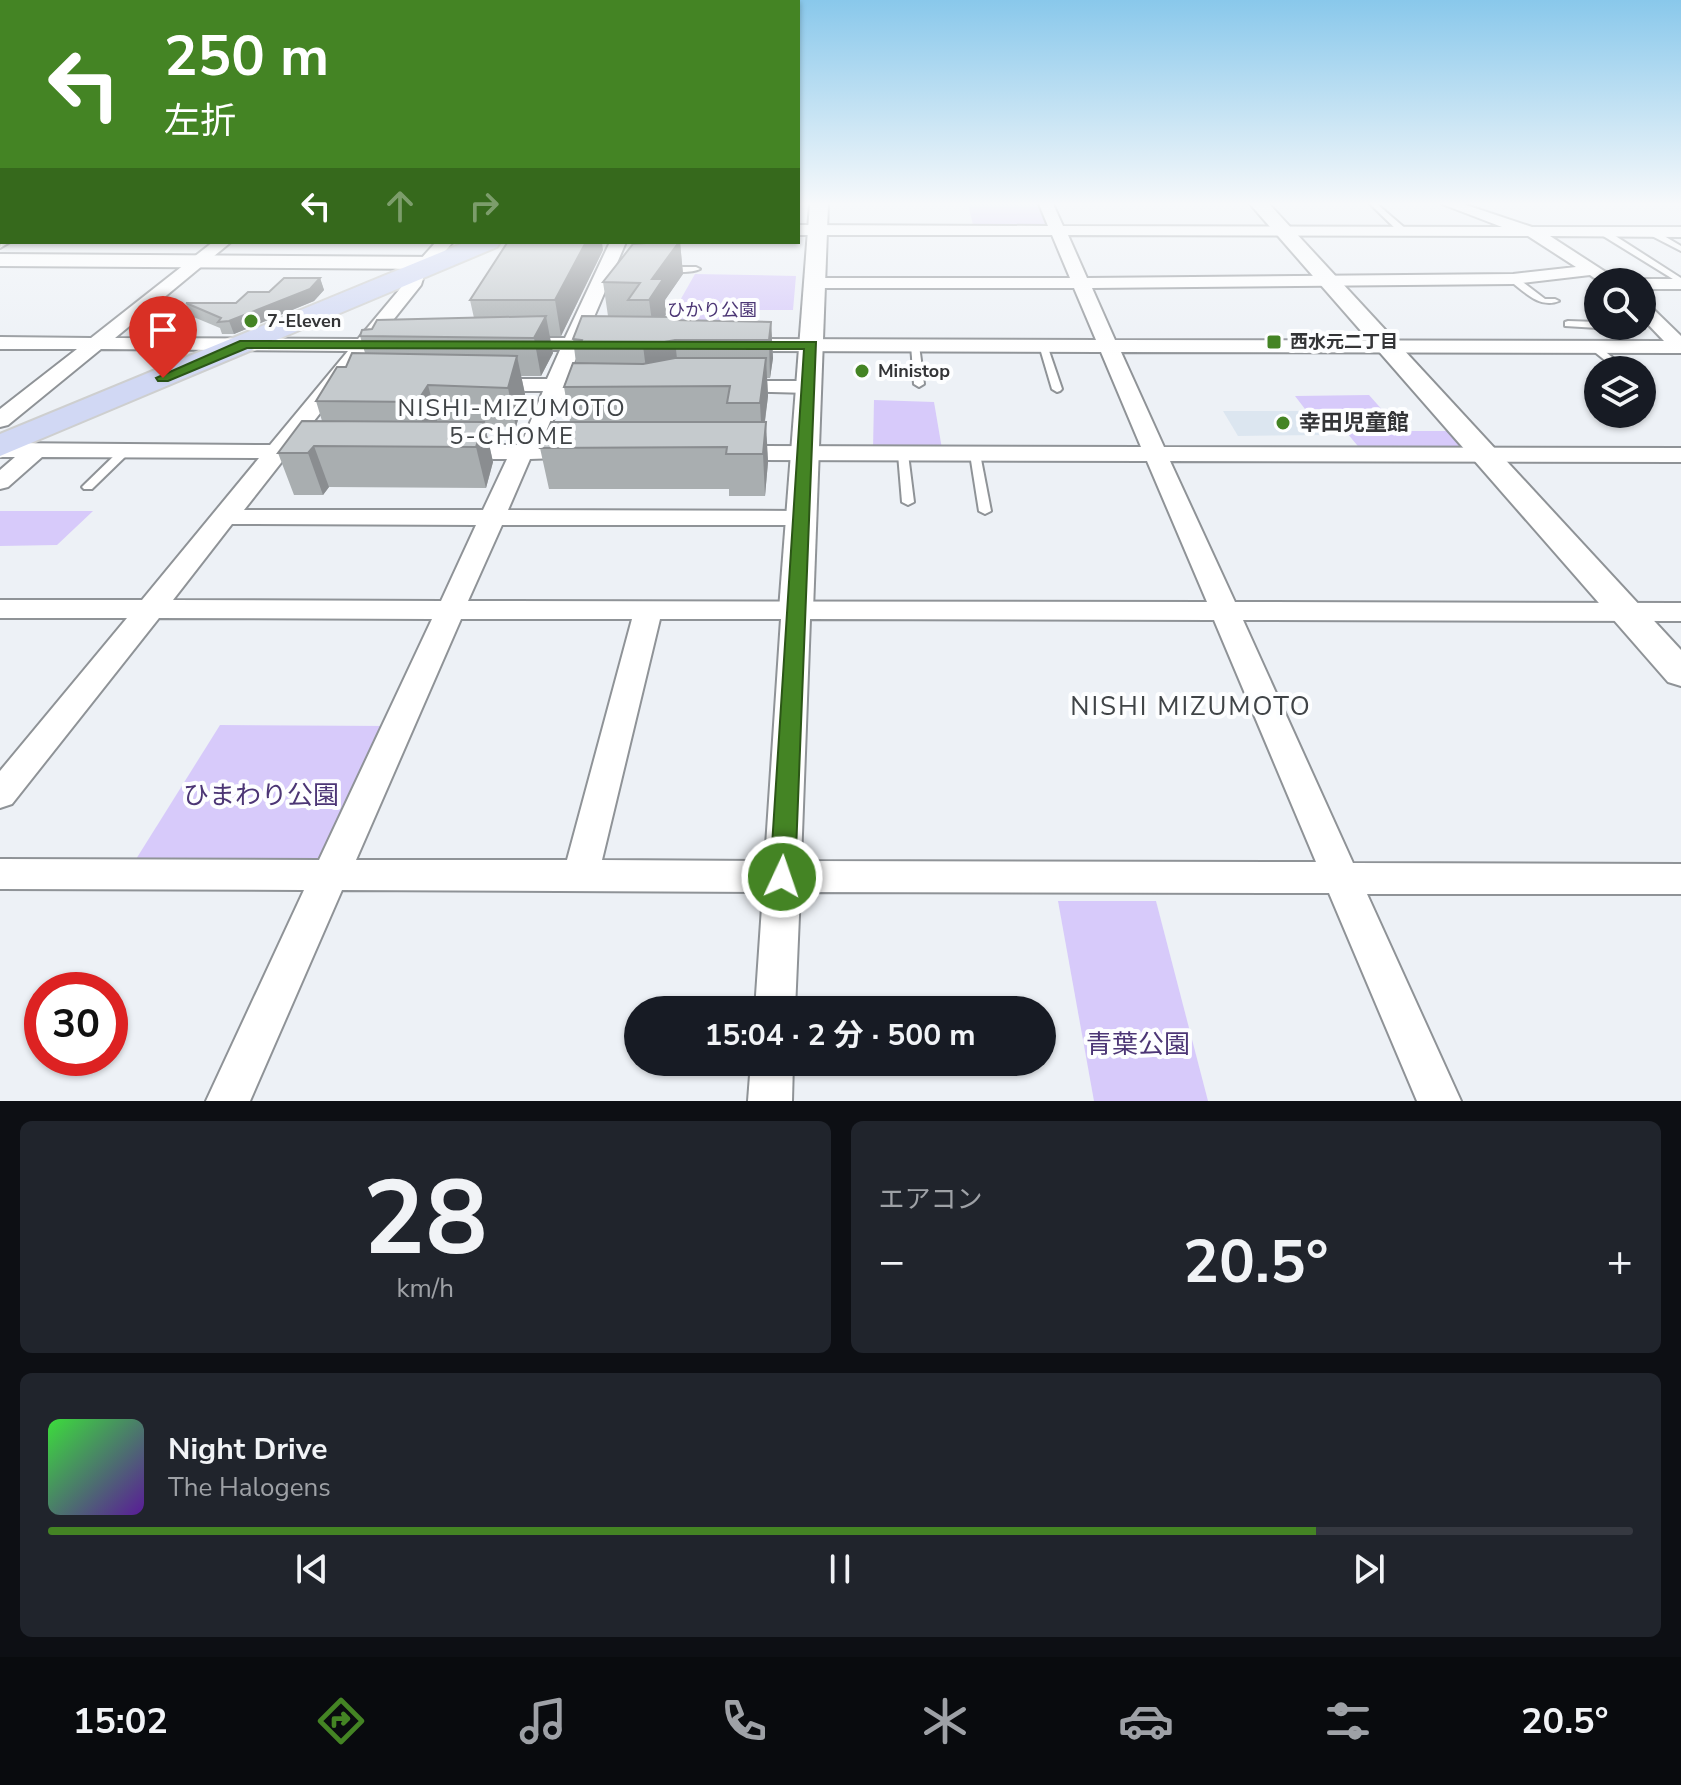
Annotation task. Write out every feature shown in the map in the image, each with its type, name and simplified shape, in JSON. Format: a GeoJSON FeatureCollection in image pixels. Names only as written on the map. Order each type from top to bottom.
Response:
{"type":"FeatureCollection","features":[{"type":"Feature","properties":{"kind":"main road"},"geometry":{"type":"LineString","coordinates":[[0,448],[245,344],[431,260]]}},
{"type":"Feature","properties":{"kind":"street"},"geometry":{"type":"LineString","coordinates":[[0,420],[206,255]]}},
{"type":"Feature","properties":{"kind":"street"},"geometry":{"type":"LineString","coordinates":[[228,1101],[492,517],[526,452],[572,344],[614,269],[616,255]]}},
{"type":"Feature","properties":{"kind":"street"},"geometry":{"type":"LineString","coordinates":[[776,996],[814,283],[810,255]]}},
{"type":"Feature","properties":{"kind":"street"},"geometry":{"type":"LineString","coordinates":[[1069,255],[1439,1101]]}},
{"type":"Feature","properties":{"kind":"street"},"geometry":{"type":"LineString","coordinates":[[1305,255],[1681,673]]}},
{"type":"Feature","properties":{"kind":"street"},"geometry":{"type":"LineString","coordinates":[[1569,255],[1589,268]]}},
{"type":"Feature","properties":{"kind":"street"},"geometry":{"type":"LineString","coordinates":[[0,260],[431,260]]}},
{"type":"Feature","properties":{"kind":"street"},"geometry":{"type":"LineString","coordinates":[[0,795],[275,452],[344,382],[362,345],[431,260]]}},
{"type":"Feature","properties":{"kind":"street"},"geometry":{"type":"LineString","coordinates":[[814,283],[1329,283],[1513,279],[1584,271]]}},
{"type":"Feature","properties":{"kind":"street"},"geometry":{"type":"LineString","coordinates":[[1656,284],[1681,283]]}},
{"type":"Feature","properties":{"kind":"street"},"geometry":{"type":"LineString","coordinates":[[1656,330],[1681,347]]}},
{"type":"Feature","properties":{"kind":"street"},"geometry":{"type":"LineString","coordinates":[[0,343],[422,345]]}},
{"type":"Feature","properties":{"kind":"street"},"geometry":{"type":"LineString","coordinates":[[497,344],[631,344]]}},
{"type":"Feature","properties":{"kind":"street"},"geometry":{"type":"LineString","coordinates":[[720,345],[1681,347]]}},
{"type":"Feature","properties":{"kind":"street"},"geometry":{"type":"LineString","coordinates":[[475,384],[617,393]]}},
{"type":"Feature","properties":{"kind":"street"},"geometry":{"type":"LineString","coordinates":[[708,387],[809,387]]}},
{"type":"Feature","properties":{"kind":"street"},"geometry":{"type":"LineString","coordinates":[[0,448],[33,453],[337,452]]}},
{"type":"Feature","properties":{"kind":"street"},"geometry":{"type":"LineString","coordinates":[[430,452],[606,452]]}},
{"type":"Feature","properties":{"kind":"street"},"geometry":{"type":"LineString","coordinates":[[713,452],[1681,455]]}},
{"type":"Feature","properties":{"kind":"street"},"geometry":{"type":"LineString","coordinates":[[0,482],[33,453]]}},
{"type":"Feature","properties":{"kind":"street"},"geometry":{"type":"LineString","coordinates":[[223,517],[801,518]]}},
{"type":"Feature","properties":{"kind":"street"},"geometry":{"type":"LineString","coordinates":[[0,609],[1681,612]]}},
{"type":"Feature","properties":{"kind":"street"},"geometry":{"type":"LineString","coordinates":[[581,874],[648,611]]}},
{"type":"Feature","properties":{"kind":"street"},"geometry":{"type":"LineString","coordinates":[[0,874],[1681,879]]}},
{"type":"Feature","properties":{"kind":"street"},"geometry":{"type":"LineString","coordinates":[[770,1101],[771,1076]]}},
{"type":"Feature","properties":{"kind":"lane"},"geometry":{"type":"LineString","coordinates":[[1639,255],[1681,283]]}},
{"type":"Feature","properties":{"kind":"lane"},"geometry":{"type":"LineString","coordinates":[[651,269],[696,269]]}},
{"type":"Feature","properties":{"kind":"lane"},"geometry":{"type":"LineString","coordinates":[[1513,279],[1543,301],[1555,301]]}},
{"type":"Feature","properties":{"kind":"lane"},"geometry":{"type":"LineString","coordinates":[[1568,324],[1584,325]]}},
{"type":"Feature","properties":{"kind":"lane"},"geometry":{"type":"LineString","coordinates":[[915,345],[919,384]]}},
{"type":"Feature","properties":{"kind":"lane"},"geometry":{"type":"LineString","coordinates":[[1043,345],[1057,389]]}},
{"type":"Feature","properties":{"kind":"lane"},"geometry":{"type":"LineString","coordinates":[[1594,347],[1605,356]]}},
{"type":"Feature","properties":{"kind":"lane"},"geometry":{"type":"LineString","coordinates":[[88,487],[124,452]]}},
{"type":"Feature","properties":{"kind":"lane"},"geometry":{"type":"LineString","coordinates":[[903,454],[908,502]]}},
{"type":"Feature","properties":{"kind":"lane"},"geometry":{"type":"LineString","coordinates":[[975,454],[985,511]]}},
{"type":"Feature","properties":{"kind":"shaded area"},"geometry":{"type":"Polygon","coordinates":[[[1223,411],[1305,411],[1323,435],[1238,436],[1223,411]]]}},
{"type":"Feature","properties":{"kind":"green space","name":"ひかり公園"},"geometry":{"type":"Polygon","coordinates":[[[695,274],[796,276],[793,310],[744,310],[741,341],[657,341],[695,274]]]}},
{"type":"Feature","properties":{"kind":"green space"},"geometry":{"type":"Polygon","coordinates":[[[1369,395],[1401,431],[1458,431],[1476,451],[1362,451],[1327,409],[1305,409],[1295,396],[1369,395]]]}},
{"type":"Feature","properties":{"kind":"green space"},"geometry":{"type":"Polygon","coordinates":[[[874,400],[934,402],[942,449],[873,450],[874,400]]]}},
{"type":"Feature","properties":{"kind":"green space"},"geometry":{"type":"Polygon","coordinates":[[[0,511],[93,511],[57,545],[0,546],[0,511]]]}},
{"type":"Feature","properties":{"kind":"green space","name":"ひまわり公園"},"geometry":{"type":"Polygon","coordinates":[[[220,725],[389,726],[327,858],[314,865],[133,864],[220,725]]]}},
{"type":"Feature","properties":{"kind":"green space","name":"青葉公園"},"geometry":{"type":"Polygon","coordinates":[[[1058,901],[1156,901],[1208,1101],[1094,1101],[1058,901]]]}},
{"type":"Feature","properties":{"kind":"building"},"geometry":{"type":"Polygon","coordinates":[[[499,255],[579,255],[555,300],[470,300],[499,255]]]}},
{"type":"Feature","properties":{"kind":"building"},"geometry":{"type":"Polygon","coordinates":[[[624,255],[669,255],[652,279],[663,279],[649,300],[628,300],[640,283],[603,282],[624,255]]]}},
{"type":"Feature","properties":{"kind":"building"},"geometry":{"type":"Polygon","coordinates":[[[284,278],[320,278],[310,289],[229,321],[218,322],[221,318],[186,303],[236,303],[248,292],[269,292],[284,278]]]}},
{"type":"Feature","properties":{"kind":"building"},"geometry":{"type":"Polygon","coordinates":[[[546,316],[534,338],[360,336],[362,330],[372,329],[377,320],[546,316]]]}},
{"type":"Feature","properties":{"kind":"building"},"geometry":{"type":"Polygon","coordinates":[[[582,316],[771,322],[769,340],[675,340],[643,346],[580,345],[582,340],[573,339],[582,316]]]}},
{"type":"Feature","properties":{"kind":"building"},"geometry":{"type":"Polygon","coordinates":[[[352,353],[517,356],[508,388],[428,385],[417,402],[316,401],[337,367],[346,367],[352,353]]]}},
{"type":"Feature","properties":{"kind":"building"},"geometry":{"type":"Polygon","coordinates":[[[675,358],[766,358],[760,403],[727,403],[730,386],[564,387],[573,363],[643,364],[675,358]]]}},
{"type":"Feature","properties":{"kind":"building"},"geometry":{"type":"Polygon","coordinates":[[[302,421],[484,422],[476,447],[314,446],[308,453],[278,453],[302,421]]]}},
{"type":"Feature","properties":{"kind":"building"},"geometry":{"type":"Polygon","coordinates":[[[551,422],[766,422],[763,454],[726,454],[727,447],[540,448],[551,422]]]}},
{"type":"Feature","properties":{"kind":"place","name":"7-Eleven"},"geometry":{"type":"Point","coordinates":[251,321]}},
{"type":"Feature","properties":{"kind":"place","name":"西水元二丁目"},"geometry":{"type":"Point","coordinates":[1274,342]}},
{"type":"Feature","properties":{"kind":"place","name":"Ministop"},"geometry":{"type":"Point","coordinates":[862,371]}},
{"type":"Feature","properties":{"kind":"place","name":"幸田児童館"},"geometry":{"type":"Point","coordinates":[1283,423]}},
{"type":"Feature","properties":{"kind":"district","name":"NISHI-MIZUMOTO 5-CHOME"},"geometry":{"type":"Point","coordinates":[512,422]}},
{"type":"Feature","properties":{"kind":"district","name":"NISHI MIZUMOTO"},"geometry":{"type":"Point","coordinates":[1191,706]}},
{"type":"Feature","properties":{"kind":"route"},"geometry":{"type":"LineString","coordinates":[[163,378],[245,344],[811,345],[782,877]]}}]}
